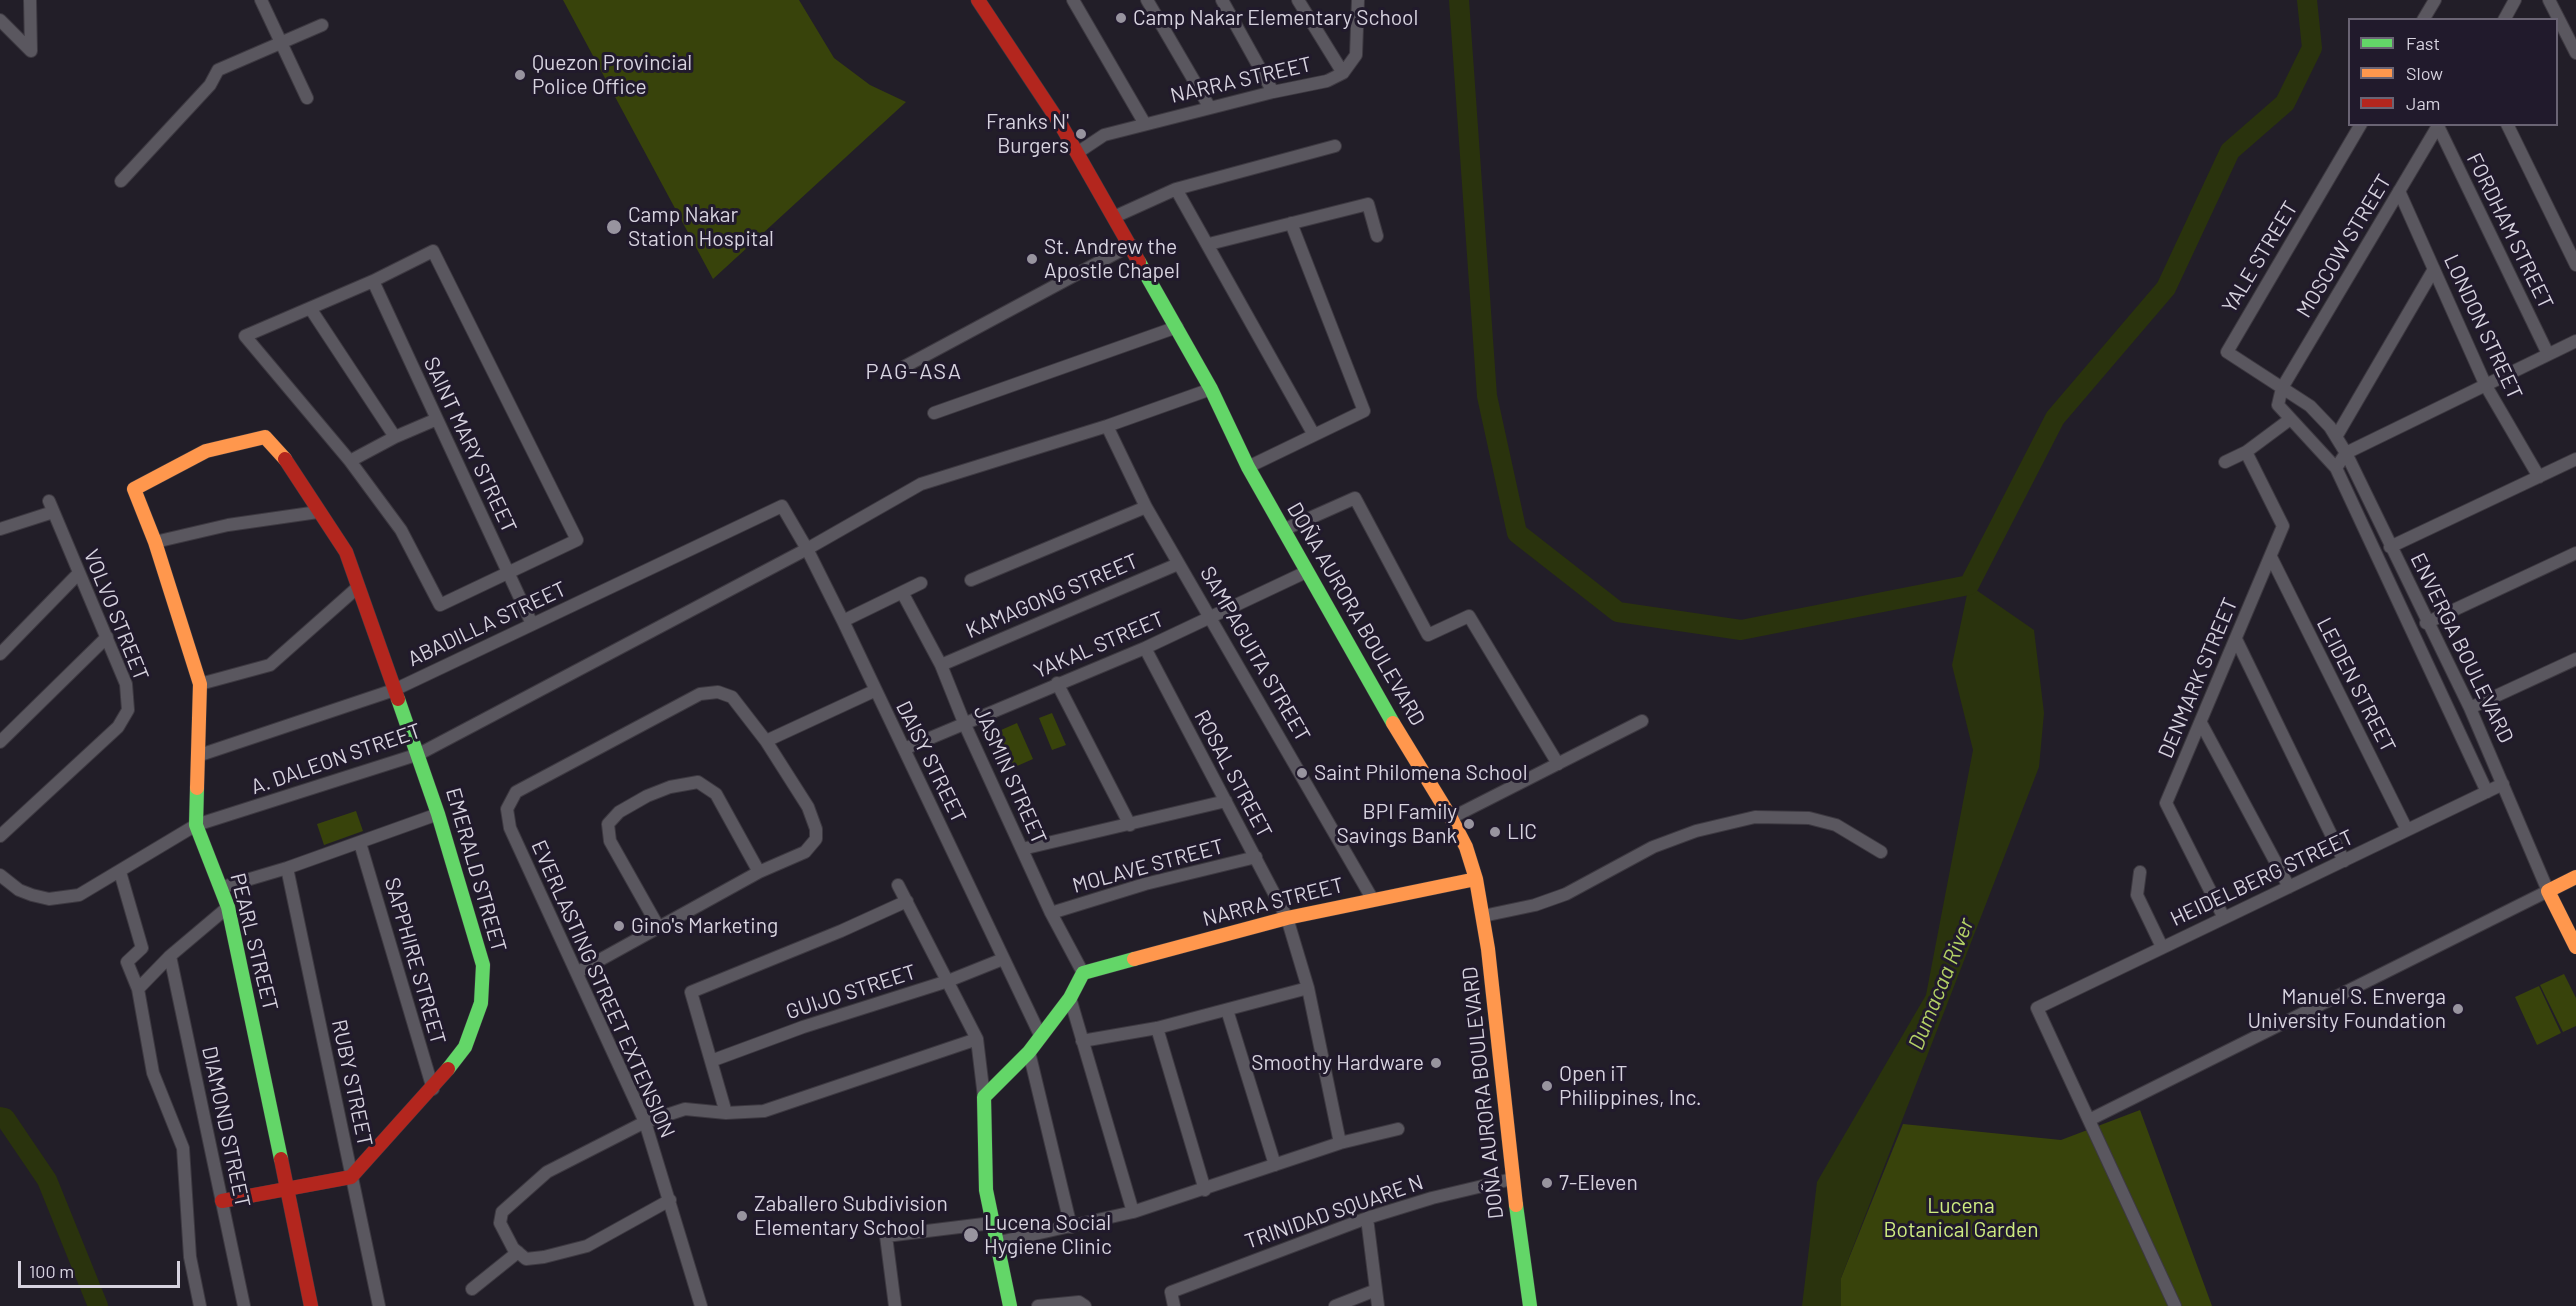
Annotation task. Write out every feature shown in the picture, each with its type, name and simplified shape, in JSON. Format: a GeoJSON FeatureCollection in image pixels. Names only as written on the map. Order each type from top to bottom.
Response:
{"type":"FeatureCollection","features":[{"type":"Feature","properties":{"kind":"street"},"geometry":{"type":"LineString","coordinates":[[0,20],[31,51],[30,0]]}},
{"type":"Feature","properties":{"kind":"street"},"geometry":{"type":"LineString","coordinates":[[261,0],[307,98]]}},
{"type":"Feature","properties":{"kind":"street","name":"DOÑA AURORA BOULEVARD"},"geometry":{"type":"LineString","coordinates":[[978,0],[1077,153],[1131,245],[1211,389],[1248,467],[1306,572],[1466,847],[1476,879],[1483,916],[1512,1179],[1530,1306]]}},
{"type":"Feature","properties":{"kind":"street"},"geometry":{"type":"LineString","coordinates":[[1073,0],[1145,124]]}},
{"type":"Feature","properties":{"kind":"street"},"geometry":{"type":"LineString","coordinates":[[1147,0],[1210,108]]}},
{"type":"Feature","properties":{"kind":"street"},"geometry":{"type":"LineString","coordinates":[[1222,0],[1274,92]]}},
{"type":"Feature","properties":{"kind":"street"},"geometry":{"type":"LineString","coordinates":[[1298,0],[1343,73]]}},
{"type":"Feature","properties":{"kind":"street","name":"NARRA STREET"},"geometry":{"type":"LineString","coordinates":[[1077,153],[1104,135],[1327,81],[1343,73],[1356,55],[1358,0]]}},
{"type":"Feature","properties":{"kind":"street"},"geometry":{"type":"LineString","coordinates":[[2425,18],[2435,0]]}},
{"type":"Feature","properties":{"kind":"street"},"geometry":{"type":"LineString","coordinates":[[2505,18],[2516,0]]}},
{"type":"Feature","properties":{"kind":"street"},"geometry":{"type":"LineString","coordinates":[[2549,0],[2576,53]]}},
{"type":"Feature","properties":{"kind":"street"},"geometry":{"type":"LineString","coordinates":[[121,181],[210,85],[218,70],[322,25]]}},
{"type":"Feature","properties":{"kind":"street","name":"YALE STREET"},"geometry":{"type":"LineString","coordinates":[[2282,388],[2227,352],[2360,126]]}},
{"type":"Feature","properties":{"kind":"street","name":"MOSCOW STREET"},"geometry":{"type":"LineString","coordinates":[[2282,388],[2438,126]]}},
{"type":"Feature","properties":{"kind":"street","name":"FORDHAM STREET"},"geometry":{"type":"LineString","coordinates":[[2439,126],[2548,354]]}},
{"type":"Feature","properties":{"kind":"street"},"geometry":{"type":"LineString","coordinates":[[2509,126],[2576,265]]}},
{"type":"Feature","properties":{"kind":"street"},"geometry":{"type":"LineString","coordinates":[[1114,217],[1176,189],[1335,146]]}},
{"type":"Feature","properties":{"kind":"street"},"geometry":{"type":"LineString","coordinates":[[1176,189],[1209,244],[1314,435]]}},
{"type":"Feature","properties":{"kind":"street","name":"LONDON STREET"},"geometry":{"type":"LineString","coordinates":[[2399,191],[2486,386],[2539,477]]}},
{"type":"Feature","properties":{"kind":"street"},"geometry":{"type":"LineString","coordinates":[[1209,244],[1368,204],[1377,236]]}},
{"type":"Feature","properties":{"kind":"street"},"geometry":{"type":"LineString","coordinates":[[1248,467],[1364,411],[1291,223]]}},
{"type":"Feature","properties":{"kind":"street"},"geometry":{"type":"LineString","coordinates":[[900,369],[1131,245]]}},
{"type":"Feature","properties":{"kind":"street"},"geometry":{"type":"LineString","coordinates":[[433,250],[577,540],[440,606],[401,530],[350,461],[245,336],[373,281],[433,250]]}},
{"type":"Feature","properties":{"kind":"street"},"geometry":{"type":"LineString","coordinates":[[2336,437],[2434,269]]}},
{"type":"Feature","properties":{"kind":"street","name":"SAINT MARY STREET"},"geometry":{"type":"LineString","coordinates":[[373,281],[532,624]]}},
{"type":"Feature","properties":{"kind":"street"},"geometry":{"type":"LineString","coordinates":[[310,308],[395,437]]}},
{"type":"Feature","properties":{"kind":"street"},"geometry":{"type":"LineString","coordinates":[[934,413],[1177,327]]}},
{"type":"Feature","properties":{"kind":"street"},"geometry":{"type":"LineString","coordinates":[[2336,468],[2346,453],[2576,340]]}},
{"type":"Feature","properties":{"kind":"street"},"geometry":{"type":"LineString","coordinates":[[2282,388],[2278,405],[2289,420],[2320,448],[2336,468],[2487,792]]}},
{"type":"Feature","properties":{"kind":"street","name":"ENVERGA BOULEVARD"},"geometry":{"type":"LineString","coordinates":[[2282,388],[2310,406],[2346,453],[2426,623],[2470,708],[2548,891],[2576,947]]}},
{"type":"Feature","properties":{"kind":"street","name":"A. DALEON STREET"},"geometry":{"type":"LineString","coordinates":[[0,875],[19,890],[49,899],[79,895],[196,825],[419,754],[807,549],[921,484],[1107,426],[1211,389]]}},
{"type":"Feature","properties":{"kind":"street"},"geometry":{"type":"LineString","coordinates":[[350,461],[395,437],[437,419]]}},
{"type":"Feature","properties":{"kind":"street"},"geometry":{"type":"LineString","coordinates":[[2225,462],[2246,452],[2289,420]]}},
{"type":"Feature","properties":{"kind":"street","name":"SAMPAGUITA STREET"},"geometry":{"type":"LineString","coordinates":[[1107,426],[1146,507],[1373,900]]}},
{"type":"Feature","properties":{"kind":"street","name":"EMERALD STREET"},"geometry":{"type":"LineString","coordinates":[[134,489],[206,451],[265,437],[285,459],[345,552],[419,754],[438,814],[483,965],[481,1003],[465,1047],[433,1089],[351,1177]]}},
{"type":"Feature","properties":{"kind":"street","name":"DENMARK STREET"},"geometry":{"type":"LineString","coordinates":[[2224,918],[2166,803],[2283,526],[2246,452]]}},
{"type":"Feature","properties":{"kind":"street"},"geometry":{"type":"LineString","coordinates":[[2390,547],[2576,459]]}},
{"type":"Feature","properties":{"kind":"street","name":"PEARL STREET"},"geometry":{"type":"LineString","coordinates":[[134,489],[155,542],[200,684],[200,755],[196,825],[223,887],[228,907],[311,1306]]}},
{"type":"Feature","properties":{"kind":"street"},"geometry":{"type":"LineString","coordinates":[[1283,530],[1355,498],[1428,635],[1469,616],[1558,764]]}},
{"type":"Feature","properties":{"kind":"street","name":"DAISY STREET"},"geometry":{"type":"LineString","coordinates":[[782,506],[807,549],[843,621],[874,691],[904,749],[1041,1037]]}},
{"type":"Feature","properties":{"kind":"street","name":"ABADILLA STREET"},"geometry":{"type":"LineString","coordinates":[[200,755],[394,690],[782,506]]}},
{"type":"Feature","properties":{"kind":"street","name":"VOLVO STREET"},"geometry":{"type":"LineString","coordinates":[[0,529],[51,507],[107,637],[126,684],[129,699],[125,717],[118,727],[0,836]]}},
{"type":"Feature","properties":{"kind":"street"},"geometry":{"type":"LineString","coordinates":[[971,580],[1146,507]]}},
{"type":"Feature","properties":{"kind":"street"},"geometry":{"type":"LineString","coordinates":[[155,542],[228,525],[318,512]]}},
{"type":"Feature","properties":{"kind":"street"},"geometry":{"type":"LineString","coordinates":[[2426,623],[2576,553]]}},
{"type":"Feature","properties":{"kind":"street","name":"LEIDEN STREET"},"geometry":{"type":"LineString","coordinates":[[2271,557],[2407,831]]}},
{"type":"Feature","properties":{"kind":"street","name":"KAMAGONG STREET"},"geometry":{"type":"LineString","coordinates":[[941,665],[1178,564]]}},
{"type":"Feature","properties":{"kind":"street","name":"YAKAL STREET"},"geometry":{"type":"LineString","coordinates":[[904,749],[1145,648],[1306,572]]}},
{"type":"Feature","properties":{"kind":"street"},"geometry":{"type":"LineString","coordinates":[[0,654],[79,573]]}},
{"type":"Feature","properties":{"kind":"street"},"geometry":{"type":"LineString","coordinates":[[843,621],[903,594],[921,583]]}},
{"type":"Feature","properties":{"kind":"street"},"geometry":{"type":"LineString","coordinates":[[200,684],[270,665],[358,587]]}},
{"type":"Feature","properties":{"kind":"street","name":"JASMIN STREET"},"geometry":{"type":"LineString","coordinates":[[903,594],[941,665],[965,725],[1051,913],[1083,973]]}},
{"type":"Feature","properties":{"kind":"street"},"geometry":{"type":"LineString","coordinates":[[0,742],[107,637]]}},
{"type":"Feature","properties":{"kind":"street"},"geometry":{"type":"LineString","coordinates":[[2236,639],[2344,861]]}},
{"type":"Feature","properties":{"kind":"street","name":"ROSAL STREET"},"geometry":{"type":"LineString","coordinates":[[1145,648],[1287,918],[1308,988],[1340,1143]]}},
{"type":"Feature","properties":{"kind":"street"},"geometry":{"type":"LineString","coordinates":[[2470,708],[2576,659]]}},
{"type":"Feature","properties":{"kind":"street"},"geometry":{"type":"LineString","coordinates":[[1057,683],[1130,825]]}},
{"type":"Feature","properties":{"kind":"street"},"geometry":{"type":"LineString","coordinates":[[578,972],[759,872],[805,852],[816,839],[816,829],[808,807],[766,741],[874,691]]}},
{"type":"Feature","properties":{"kind":"street","name":"EVERLASTING STREET EXTENSION"},"geometry":{"type":"LineString","coordinates":[[700,1306],[645,1122],[510,828],[507,809],[516,792],[700,694],[718,692],[732,697],[766,741]]}},
{"type":"Feature","properties":{"kind":"street"},"geometry":{"type":"LineString","coordinates":[[1451,818],[1642,722]]}},
{"type":"Feature","properties":{"kind":"street"},"geometry":{"type":"LineString","coordinates":[[2201,723],[2289,887]]}},
{"type":"Feature","properties":{"kind":"street"},"geometry":{"type":"LineString","coordinates":[[659,928],[610,841],[608,824],[619,812],[647,796],[670,787],[699,782],[716,794],[759,872]]}},
{"type":"Feature","properties":{"kind":"street","name":"HEIDELBERG STREET"},"geometry":{"type":"LineString","coordinates":[[2089,1120],[2037,1008],[2503,784]]}},
{"type":"Feature","properties":{"kind":"street"},"geometry":{"type":"LineString","coordinates":[[1022,849],[1226,801]]}},
{"type":"Feature","properties":{"kind":"street"},"geometry":{"type":"LineString","coordinates":[[223,887],[287,868],[438,814]]}},
{"type":"Feature","properties":{"kind":"street"},"geometry":{"type":"LineString","coordinates":[[1483,916],[1536,905],[1566,894],[1653,847],[1696,831],[1755,817],[1809,818],[1836,825],[1881,852]]}},
{"type":"Feature","properties":{"kind":"street","name":"SAPPHIRE STREET"},"geometry":{"type":"LineString","coordinates":[[360,843],[433,1089]]}},
{"type":"Feature","properties":{"kind":"street","name":"MOLAVE STREET"},"geometry":{"type":"LineString","coordinates":[[1051,913],[1145,884],[1256,858]]}},
{"type":"Feature","properties":{"kind":"street","name":"RUBY STREET"},"geometry":{"type":"LineString","coordinates":[[287,868],[379,1306]]}},
{"type":"Feature","properties":{"kind":"street"},"geometry":{"type":"LineString","coordinates":[[120,872],[142,948],[127,962],[138,989],[153,1073],[183,1148],[190,1257],[200,1306]]}},
{"type":"Feature","properties":{"kind":"street"},"geometry":{"type":"LineString","coordinates":[[2140,872],[2137,895],[2162,947]]}},
{"type":"Feature","properties":{"kind":"street"},"geometry":{"type":"LineString","coordinates":[[2175,1306],[2089,1120],[2576,877]]}},
{"type":"Feature","properties":{"kind":"street","name":"NARRA STREET"},"geometry":{"type":"LineString","coordinates":[[1083,973],[1287,918],[1476,879]]}},
{"type":"Feature","properties":{"kind":"street"},"geometry":{"type":"LineString","coordinates":[[898,885],[976,1039],[984,1097],[985,1167],[992,1223],[1010,1306]]}},
{"type":"Feature","properties":{"kind":"street"},"geometry":{"type":"LineString","coordinates":[[726,1113],[691,992],[842,931],[907,901]]}},
{"type":"Feature","properties":{"kind":"street"},"geometry":{"type":"LineString","coordinates":[[138,989],[170,956],[228,907]]}},
{"type":"Feature","properties":{"kind":"street","name":"DIAMOND STREET"},"geometry":{"type":"LineString","coordinates":[[170,956],[244,1306]]}},
{"type":"Feature","properties":{"kind":"street","name":"GUIJO STREET"},"geometry":{"type":"LineString","coordinates":[[711,1061],[803,1027],[948,981],[1003,959]]}},
{"type":"Feature","properties":{"kind":"street"},"geometry":{"type":"LineString","coordinates":[[984,1097],[1029,1053],[1070,998],[1083,973]]}},
{"type":"Feature","properties":{"kind":"street"},"geometry":{"type":"LineString","coordinates":[[1082,1041],[1157,1028],[1308,988]]}},
{"type":"Feature","properties":{"kind":"street"},"geometry":{"type":"LineString","coordinates":[[1070,998],[1133,1212]]}},
{"type":"Feature","properties":{"kind":"street"},"geometry":{"type":"LineString","coordinates":[[1227,1010],[1275,1165]]}},
{"type":"Feature","properties":{"kind":"street"},"geometry":{"type":"LineString","coordinates":[[1157,1028],[1205,1190]]}},
{"type":"Feature","properties":{"kind":"street"},"geometry":{"type":"LineString","coordinates":[[670,1200],[587,1246],[526,1259],[518,1252],[500,1223],[502,1212],[548,1172],[645,1122],[684,1109],[726,1113],[764,1111],[976,1039]]}},
{"type":"Feature","properties":{"kind":"street"},"geometry":{"type":"LineString","coordinates":[[1029,1053],[1071,1227]]}},
{"type":"Feature","properties":{"kind":"street"},"geometry":{"type":"LineString","coordinates":[[995,1243],[1133,1212],[1205,1190],[1340,1143],[1398,1129]]}},
{"type":"Feature","properties":{"kind":"street"},"geometry":{"type":"LineString","coordinates":[[222,1201],[351,1177]]}},
{"type":"Feature","properties":{"kind":"street","name":"TRINIDAD SQUARE N"},"geometry":{"type":"LineString","coordinates":[[1174,1306],[1171,1292],[1366,1218],[1432,1198],[1512,1179]]}},
{"type":"Feature","properties":{"kind":"street"},"geometry":{"type":"LineString","coordinates":[[1366,1218],[1378,1306]]}},
{"type":"Feature","properties":{"kind":"street"},"geometry":{"type":"LineString","coordinates":[[895,1306],[886,1236],[992,1223]]}},
{"type":"Feature","properties":{"kind":"street"},"geometry":{"type":"LineString","coordinates":[[472,1289],[518,1252]]}},
{"type":"Feature","properties":{"kind":"street"},"geometry":{"type":"LineString","coordinates":[[1335,1306],[1376,1290]]}},
{"type":"Feature","properties":{"kind":"street"},"geometry":{"type":"LineString","coordinates":[[1038,1306],[1079,1302],[1085,1306]]}},
{"type":"Feature","properties":{"kind":"green space"},"geometry":{"type":"Polygon","coordinates":[[[563,0],[799,0],[834,58],[870,85],[906,102],[713,279],[563,0]]]}},
{"type":"Feature","properties":{"kind":"green space"},"geometry":{"type":"Polygon","coordinates":[[[1052,713],[1066,745],[1052,750],[1039,718],[1052,713]]]}},
{"type":"Feature","properties":{"kind":"green space"},"geometry":{"type":"Polygon","coordinates":[[[1017,723],[1033,759],[1008,770],[992,734],[1017,723]]]}},
{"type":"Feature","properties":{"kind":"green space"},"geometry":{"type":"Polygon","coordinates":[[[356,811],[363,831],[324,845],[317,824],[356,811]]]}},
{"type":"Feature","properties":{"kind":"green space"},"geometry":{"type":"Polygon","coordinates":[[[2564,974],[2576,998],[2576,1026],[2563,1032],[2540,985],[2564,974]]]}},
{"type":"Feature","properties":{"kind":"green space"},"geometry":{"type":"Polygon","coordinates":[[[2539,986],[2561,1033],[2537,1045],[2515,997],[2539,986]]]}},
{"type":"Feature","properties":{"kind":"green space","name":"Lucena Botanical Garden"},"geometry":{"type":"Polygon","coordinates":[[[2140,1110],[2212,1306],[1841,1306],[1841,1278],[1903,1124],[2061,1140],[2140,1110]]]}},
{"type":"Feature","properties":{"kind":"water","name":"Dumacaa River"},"geometry":{"type":"Polygon","coordinates":[[[1969,585],[2034,630],[2044,713],[2039,767],[1841,1278],[1841,1306],[1802,1306],[1817,1182],[1926,995],[1973,750],[1952,665],[1969,585]]]}},
{"type":"Feature","properties":{"kind":"waterway"},"geometry":{"type":"LineString","coordinates":[[1459,0],[1487,396],[1517,533],[1618,612],[1741,630],[1969,585]]}},
{"type":"Feature","properties":{"kind":"waterway"},"geometry":{"type":"LineString","coordinates":[[1969,585],[2055,418],[2166,288],[2230,151],[2285,103],[2312,48],[2307,0]]}},
{"type":"Feature","properties":{"kind":"waterway"},"geometry":{"type":"LineString","coordinates":[[0,1117],[5,1118],[47,1180],[98,1306]]}},
{"type":"Feature","properties":{"kind":"traffic: fast"},"geometry":{"type":"LineString","coordinates":[[1139,262],[1211,389],[1248,467],[1393,723]]}},
{"type":"Feature","properties":{"kind":"traffic: fast"},"geometry":{"type":"LineString","coordinates":[[398,699],[438,814],[483,965],[481,1003],[465,1047],[448,1069]]}},
{"type":"Feature","properties":{"kind":"traffic: fast"},"geometry":{"type":"LineString","coordinates":[[197,788],[196,825],[228,907],[281,1159]]}},
{"type":"Feature","properties":{"kind":"traffic: fast"},"geometry":{"type":"LineString","coordinates":[[1010,1306],[986,1190],[984,1097],[1029,1052],[1070,998],[1083,973],[1134,959]]}},
{"type":"Feature","properties":{"kind":"traffic: fast"},"geometry":{"type":"LineString","coordinates":[[1516,1205],[1530,1306]]}},
{"type":"Feature","properties":{"kind":"traffic: slow"},"geometry":{"type":"LineString","coordinates":[[197,788],[200,684],[155,542],[134,489],[206,451],[265,437],[285,459]]}},
{"type":"Feature","properties":{"kind":"traffic: slow"},"geometry":{"type":"LineString","coordinates":[[1393,723],[1451,818],[1466,847],[1476,879],[1488,949],[1516,1205]]}},
{"type":"Feature","properties":{"kind":"traffic: slow"},"geometry":{"type":"LineString","coordinates":[[2576,877],[2548,891],[2576,947]]}},
{"type":"Feature","properties":{"kind":"traffic: slow"},"geometry":{"type":"LineString","coordinates":[[1134,959],[1287,918],[1476,879]]}},
{"type":"Feature","properties":{"kind":"traffic: jam"},"geometry":{"type":"LineString","coordinates":[[978,0],[1061,125],[1139,262]]}},
{"type":"Feature","properties":{"kind":"traffic: jam"},"geometry":{"type":"LineString","coordinates":[[285,459],[346,552],[398,699]]}},
{"type":"Feature","properties":{"kind":"traffic: jam"},"geometry":{"type":"LineString","coordinates":[[222,1201],[351,1177],[448,1069]]}},
{"type":"Feature","properties":{"kind":"traffic: jam"},"geometry":{"type":"LineString","coordinates":[[281,1159],[311,1306]]}},
{"type":"Feature","properties":{"kind":"place","name":"Camp Nakar Elementary School"},"geometry":{"type":"Point","coordinates":[1121,18]}},
{"type":"Feature","properties":{"kind":"place","name":"Quezon Provincial Police Office"},"geometry":{"type":"Point","coordinates":[520,75]}},
{"type":"Feature","properties":{"kind":"place","name":"Franks N' Burgers"},"geometry":{"type":"Point","coordinates":[1081,134]}},
{"type":"Feature","properties":{"kind":"place","name":"Camp Nakar Station Hospital"},"geometry":{"type":"Point","coordinates":[614,227]}},
{"type":"Feature","properties":{"kind":"place","name":"St. Andrew the Apostle Chapel"},"geometry":{"type":"Point","coordinates":[1032,259]}},
{"type":"Feature","properties":{"kind":"place","name":"Saint Philomena School"},"geometry":{"type":"Point","coordinates":[1302,773]}},
{"type":"Feature","properties":{"kind":"place","name":"BPI Family Savings Bank"},"geometry":{"type":"Point","coordinates":[1469,824]}},
{"type":"Feature","properties":{"kind":"place","name":"LIC"},"geometry":{"type":"Point","coordinates":[1495,832]}},
{"type":"Feature","properties":{"kind":"place","name":"Gino's Marketing"},"geometry":{"type":"Point","coordinates":[619,926]}},
{"type":"Feature","properties":{"kind":"place","name":"Manuel S. Enverga University Foundation"},"geometry":{"type":"Point","coordinates":[2458,1009]}},
{"type":"Feature","properties":{"kind":"place","name":"Smoothy Hardware"},"geometry":{"type":"Point","coordinates":[1436,1063]}},
{"type":"Feature","properties":{"kind":"place","name":"Open iT Philippines, Inc."},"geometry":{"type":"Point","coordinates":[1547,1086]}},
{"type":"Feature","properties":{"kind":"place","name":"7-Eleven"},"geometry":{"type":"Point","coordinates":[1547,1183]}},
{"type":"Feature","properties":{"kind":"place","name":"Zaballero Subdivision Elementary School"},"geometry":{"type":"Point","coordinates":[742,1216]}},
{"type":"Feature","properties":{"kind":"place","name":"Lucena Social Hygiene Clinic"},"geometry":{"type":"Point","coordinates":[971,1235]}},
{"type":"Feature","properties":{"kind":"district","name":"PAG-ASA"},"geometry":{"type":"Point","coordinates":[914,372]}}]}
